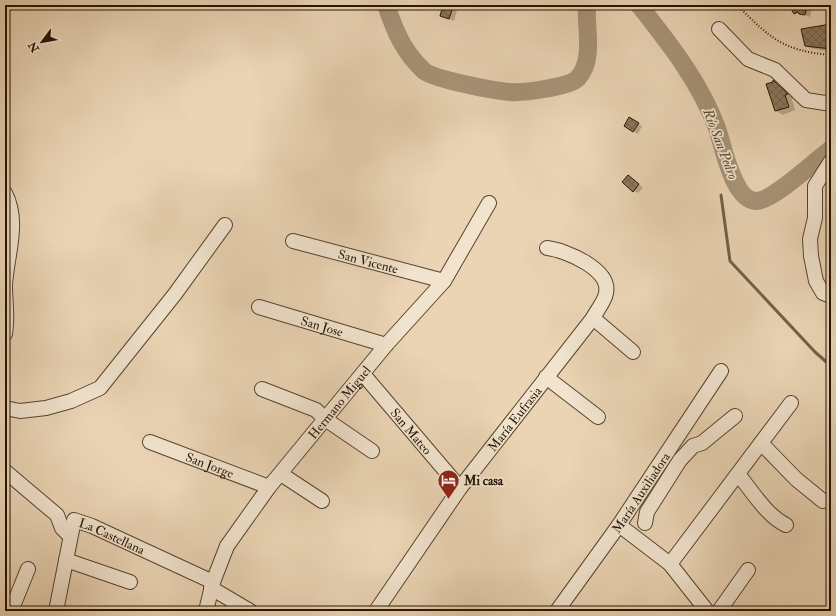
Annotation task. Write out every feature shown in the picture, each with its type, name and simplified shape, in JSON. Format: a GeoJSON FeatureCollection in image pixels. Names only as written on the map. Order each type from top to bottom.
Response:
{"type":"FeatureCollection","features":[{"type":"Feature","properties":{"kind":"street"},"geometry":{"type":"LineString","coordinates":[[719,29],[748,59],[775,70],[806,100],[816,103],[825,103],[831,100]]}},
{"type":"Feature","properties":{"kind":"street"},"geometry":{"type":"LineString","coordinates":[[831,162],[815,186],[815,218],[810,239],[811,256],[816,281],[819,289],[831,296]]}},
{"type":"Feature","properties":{"kind":"street"},"geometry":{"type":"LineString","coordinates":[[5,193],[12,221],[10,254],[5,284],[8,322],[5,334]]}},
{"type":"Feature","properties":{"kind":"street","name":"Hermano Miguel"},"geometry":{"type":"LineString","coordinates":[[206,611],[212,585],[227,546],[270,487],[325,419],[386,345],[444,281],[489,203]]}},
{"type":"Feature","properties":{"kind":"street"},"geometry":{"type":"LineString","coordinates":[[5,408],[20,411],[46,408],[71,401],[100,388],[175,294],[225,225]]}},
{"type":"Feature","properties":{"kind":"street","name":"San Vicente"},"geometry":{"type":"LineString","coordinates":[[293,241],[444,281]]}},
{"type":"Feature","properties":{"kind":"street","name":"María Eufrasia"},"geometry":{"type":"LineString","coordinates":[[376,611],[460,488],[593,318],[606,293],[605,284],[599,274],[592,267],[574,256],[557,249],[547,248]]}},
{"type":"Feature","properties":{"kind":"street","name":"San Jose"},"geometry":{"type":"LineString","coordinates":[[259,308],[386,345]]}},
{"type":"Feature","properties":{"kind":"street"},"geometry":{"type":"LineString","coordinates":[[593,318],[633,352]]}},
{"type":"Feature","properties":{"kind":"street","name":"María Auxiliadora"},"geometry":{"type":"LineString","coordinates":[[557,611],[619,525],[721,371]]}},
{"type":"Feature","properties":{"kind":"street","name":"San Mateo"},"geometry":{"type":"LineString","coordinates":[[363,374],[460,488]]}},
{"type":"Feature","properties":{"kind":"street"},"geometry":{"type":"LineString","coordinates":[[546,377],[598,417]]}},
{"type":"Feature","properties":{"kind":"street"},"geometry":{"type":"LineString","coordinates":[[262,389],[316,410],[325,419],[372,450]]}},
{"type":"Feature","properties":{"kind":"street"},"geometry":{"type":"LineString","coordinates":[[670,564],[791,403]]}},
{"type":"Feature","properties":{"kind":"street"},"geometry":{"type":"LineString","coordinates":[[645,523],[647,512],[680,460],[693,446],[702,443],[734,416]]}},
{"type":"Feature","properties":{"kind":"street"},"geometry":{"type":"LineString","coordinates":[[679,435],[693,446]]}},
{"type":"Feature","properties":{"kind":"street","name":"San Jorge"},"geometry":{"type":"LineString","coordinates":[[150,442],[270,487]]}},
{"type":"Feature","properties":{"kind":"street"},"geometry":{"type":"LineString","coordinates":[[761,444],[796,479],[823,501]]}},
{"type":"Feature","properties":{"kind":"street"},"geometry":{"type":"LineString","coordinates":[[5,471],[57,515],[62,528],[70,536]]}},
{"type":"Feature","properties":{"kind":"street"},"geometry":{"type":"LineString","coordinates":[[281,474],[322,501]]}},
{"type":"Feature","properties":{"kind":"street"},"geometry":{"type":"LineString","coordinates":[[738,474],[768,512],[778,521],[786,525]]}},
{"type":"Feature","properties":{"kind":"street","name":"La Castellana"},"geometry":{"type":"LineString","coordinates":[[56,611],[73,523],[77,520],[212,585]]}},
{"type":"Feature","properties":{"kind":"street"},"geometry":{"type":"LineString","coordinates":[[619,525],[670,564],[707,611]]}},
{"type":"Feature","properties":{"kind":"street"},"geometry":{"type":"LineString","coordinates":[[66,560],[130,582]]}},
{"type":"Feature","properties":{"kind":"street"},"geometry":{"type":"LineString","coordinates":[[11,611],[28,569]]}},
{"type":"Feature","properties":{"kind":"street"},"geometry":{"type":"LineString","coordinates":[[719,611],[748,570]]}},
{"type":"Feature","properties":{"kind":"street"},"geometry":{"type":"LineString","coordinates":[[212,585],[250,611]]}},
{"type":"Feature","properties":{"kind":"path"},"geometry":{"type":"LineString","coordinates":[[737,5],[769,36],[786,46],[831,55]]}},
{"type":"Feature","properties":{"kind":"building"},"geometry":{"type":"Polygon","coordinates":[[[443,5],[453,7],[449,19],[440,16],[443,5]]]}},
{"type":"Feature","properties":{"kind":"building"},"geometry":{"type":"Polygon","coordinates":[[[789,5],[810,5],[807,7],[805,15],[799,14],[798,12],[794,14],[789,5]]]}},
{"type":"Feature","properties":{"kind":"building"},"geometry":{"type":"Polygon","coordinates":[[[831,24],[831,49],[805,46],[801,29],[831,24]]]}},
{"type":"Feature","properties":{"kind":"building"},"geometry":{"type":"Polygon","coordinates":[[[773,80],[788,94],[785,95],[789,107],[775,111],[766,84],[773,82],[773,80]]]}},
{"type":"Feature","properties":{"kind":"building"},"geometry":{"type":"Polygon","coordinates":[[[629,117],[639,123],[633,132],[624,126],[629,117]]]}},
{"type":"Feature","properties":{"kind":"building"},"geometry":{"type":"Polygon","coordinates":[[[628,175],[639,184],[633,192],[622,182],[628,175]]]}},
{"type":"Feature","properties":{"kind":"waterway","name":"Río San Pedro"},"geometry":{"type":"LineString","coordinates":[[386,5],[400,40],[416,63],[423,70],[438,77],[464,84],[510,92],[556,87],[578,78],[583,70],[588,53],[587,5]]}},
{"type":"Feature","properties":{"kind":"waterway","name":"Río San Pedro"},"geometry":{"type":"LineString","coordinates":[[639,5],[672,48],[693,79],[717,128],[735,183],[741,192],[749,199],[757,201],[774,194],[795,179],[831,149]]}},
{"type":"Feature","properties":{"kind":"waterway"},"geometry":{"type":"LineString","coordinates":[[721,195],[730,261],[815,352],[831,366]]}},
{"type":"Feature","properties":{"kind":"waterway"},"geometry":{"type":"LineString","coordinates":[[824,611],[831,601]]}},
{"type":"Feature","properties":{"kind":"place","name":"Mi casa"},"geometry":{"type":"Point","coordinates":[449,500]}}]}
